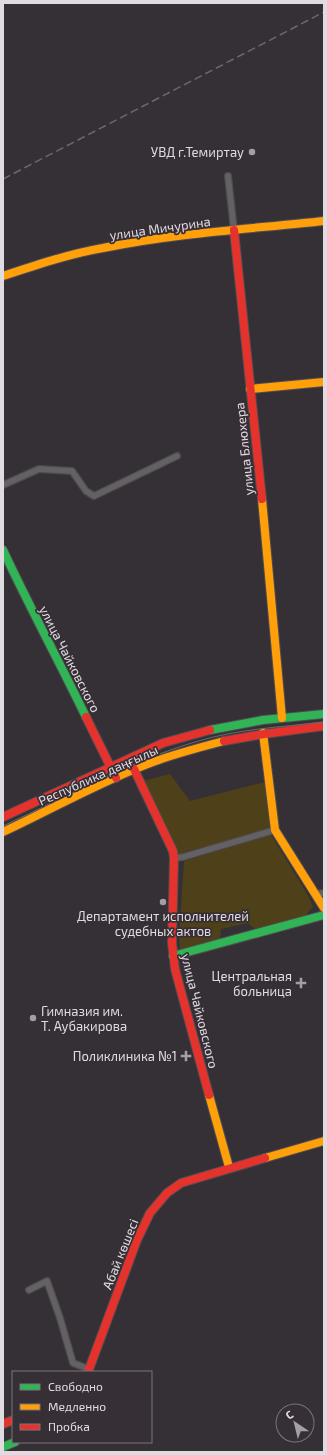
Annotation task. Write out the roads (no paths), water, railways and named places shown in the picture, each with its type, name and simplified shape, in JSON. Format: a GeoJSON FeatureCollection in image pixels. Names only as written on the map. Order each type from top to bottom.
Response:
{"type":"FeatureCollection","features":[{"type":"Feature","properties":{"kind":"street","name":"улица Блюхера"},"geometry":{"type":"LineString","coordinates":[[228,176],[282,718]]}},
{"type":"Feature","properties":{"kind":"street","name":"улица Мичурина"},"geometry":{"type":"LineString","coordinates":[[3,276],[45,262],[117,245],[234,230],[324,221]]}},
{"type":"Feature","properties":{"kind":"street"},"geometry":{"type":"LineString","coordinates":[[250,390],[324,382]]}},
{"type":"Feature","properties":{"kind":"street"},"geometry":{"type":"LineString","coordinates":[[3,485],[40,469],[72,471],[86,491],[94,496],[177,456]]}},
{"type":"Feature","properties":{"kind":"street","name":"улица Чайковского"},"geometry":{"type":"LineString","coordinates":[[3,550],[116,778]]}},
{"type":"Feature","properties":{"kind":"street","name":"Республика даңғылы"},"geometry":{"type":"LineString","coordinates":[[3,817],[110,766],[163,743],[203,731],[263,720],[324,714]]}},
{"type":"Feature","properties":{"kind":"street","name":"Республика даңғылы"},"geometry":{"type":"LineString","coordinates":[[3,832],[134,769],[202,746],[264,733],[324,726]]}},
{"type":"Feature","properties":{"kind":"street"},"geometry":{"type":"LineString","coordinates":[[264,733],[275,830],[320,893],[324,908]]}},
{"type":"Feature","properties":{"kind":"street","name":"улица Чайковского"},"geometry":{"type":"LineString","coordinates":[[134,769],[168,840],[174,858],[172,943],[175,970],[229,1167]]}},
{"type":"Feature","properties":{"kind":"street"},"geometry":{"type":"LineString","coordinates":[[174,858],[183,857],[275,830]]}},
{"type":"Feature","properties":{"kind":"street"},"geometry":{"type":"LineString","coordinates":[[173,956],[324,915]]}},
{"type":"Feature","properties":{"kind":"street","name":"Абай көшесі"},"geometry":{"type":"LineString","coordinates":[[88,1371],[137,1240],[154,1207],[167,1193],[181,1183],[229,1167],[324,1140]]}},
{"type":"Feature","properties":{"kind":"street"},"geometry":{"type":"LineString","coordinates":[[29,1290],[47,1281],[74,1363],[88,1371]]}},
{"type":"Feature","properties":{"kind":"street"},"geometry":{"type":"LineString","coordinates":[[3,1448],[13,1443]]}},
{"type":"Feature","properties":{"kind":"tram line"},"geometry":{"type":"LineString","coordinates":[[3,826],[121,770],[170,750],[195,742],[243,731],[324,722]]}},
{"type":"Feature","properties":{"kind":"railway"},"geometry":{"type":"LineString","coordinates":[[3,179],[324,12]]}},
{"type":"Feature","properties":{"kind":"place","name":"УВД г.Темиртау"},"geometry":{"type":"Point","coordinates":[252,152]}},
{"type":"Feature","properties":{"kind":"place","name":"Департамент исполнителей судебных актов"},"geometry":{"type":"Point","coordinates":[163,902]}},
{"type":"Feature","properties":{"kind":"place","name":"Центральная больница"},"geometry":{"type":"Point","coordinates":[301,983]}},
{"type":"Feature","properties":{"kind":"place","name":"Гимназия им. Т. Аубакирова"},"geometry":{"type":"Point","coordinates":[33,1018]}},
{"type":"Feature","properties":{"kind":"place","name":"Поликлиника №1"},"geometry":{"type":"Point","coordinates":[186,1056]}}]}
